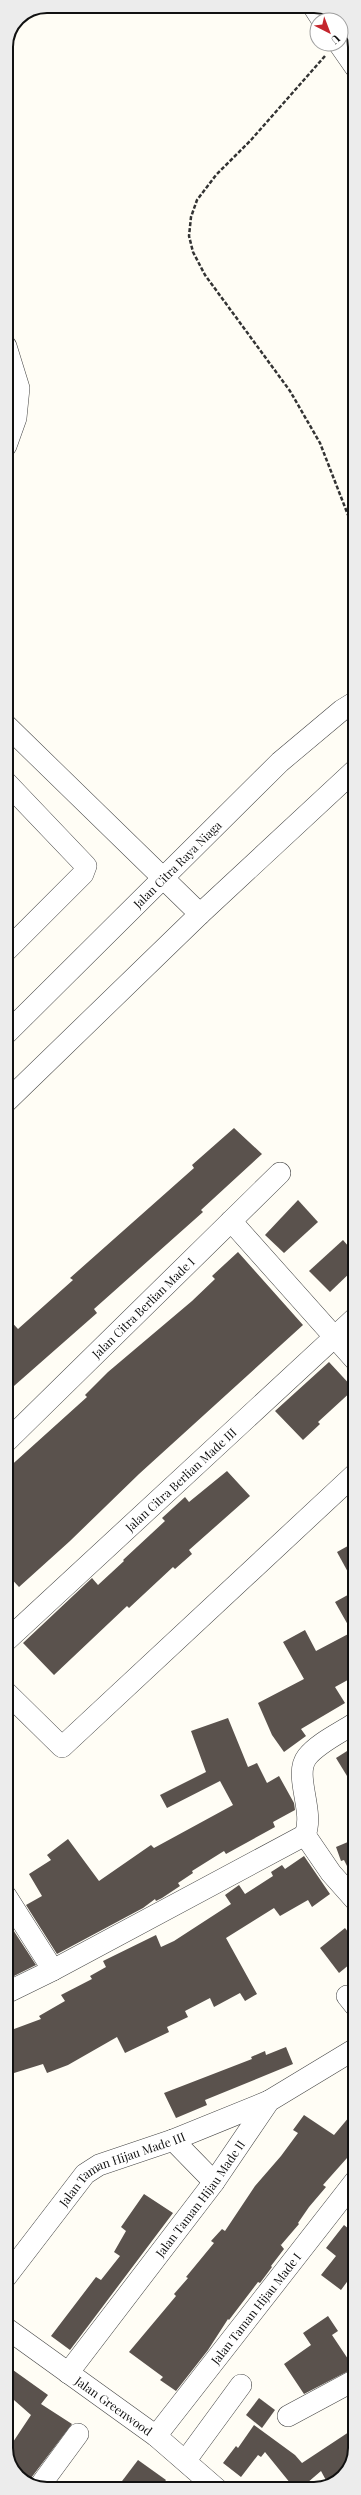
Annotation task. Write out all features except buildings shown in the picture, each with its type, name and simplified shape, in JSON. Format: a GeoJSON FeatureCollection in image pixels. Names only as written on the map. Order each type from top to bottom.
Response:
{"type":"FeatureCollection","features":[{"type":"Feature","properties":{"kind":"street"},"geometry":{"type":"LineString","coordinates":[[337,52],[348,61]]}},
{"type":"Feature","properties":{"kind":"street"},"geometry":{"type":"LineString","coordinates":[[13,369],[19,388],[16,418],[13,426]]}},
{"type":"Feature","properties":{"kind":"street","name":"Jalan Citra Raya Niaga"},"geometry":{"type":"LineString","coordinates":[[13,1027],[280,762],[348,706]]}},
{"type":"Feature","properties":{"kind":"street"},"geometry":{"type":"LineString","coordinates":[[13,732],[200,914]]}},
{"type":"Feature","properties":{"kind":"street"},"geometry":{"type":"LineString","coordinates":[[13,1095],[200,914],[348,777]]}},
{"type":"Feature","properties":{"kind":"street"},"geometry":{"type":"LineString","coordinates":[[13,789],[86,866],[84,874],[13,944]]}},
{"type":"Feature","properties":{"kind":"street","name":"Jalan Citra Berlian Made I"},"geometry":{"type":"LineString","coordinates":[[13,1435],[280,1173]]}},
{"type":"Feature","properties":{"kind":"street"},"geometry":{"type":"LineString","coordinates":[[231,1221],[348,1353]]}},
{"type":"Feature","properties":{"kind":"street","name":"Jalan Citra Berlian Made III"},"geometry":{"type":"LineString","coordinates":[[13,1635],[348,1325]]}},
{"type":"Feature","properties":{"kind":"street"},"geometry":{"type":"LineString","coordinates":[[13,1699],[62,1747],[348,1481]]}},
{"type":"Feature","properties":{"kind":"street"},"geometry":{"type":"LineString","coordinates":[[348,1728],[312,1752],[304,1760],[302,1773],[309,1815],[305,1835],[331,1873],[348,1892]]}},
{"type":"Feature","properties":{"kind":"street"},"geometry":{"type":"LineString","coordinates":[[13,1990],[53,1970],[305,1835]]}},
{"type":"Feature","properties":{"kind":"street"},"geometry":{"type":"LineString","coordinates":[[13,1907],[53,1970]]}},
{"type":"Feature","properties":{"kind":"street","name":"Jalan Taman Hijau Made II"},"geometry":{"type":"LineString","coordinates":[[68,2373],[214,2182],[269,2101],[348,2053]]}},
{"type":"Feature","properties":{"kind":"street","name":"Jalan Taman Hijau Made III"},"geometry":{"type":"LineString","coordinates":[[13,2268],[84,2174],[99,2165],[173,2140],[269,2101]]}},
{"type":"Feature","properties":{"kind":"street"},"geometry":{"type":"LineString","coordinates":[[173,2140],[214,2182]]}},
{"type":"Feature","properties":{"kind":"street","name":"Jalan Taman Hijau Made I"},"geometry":{"type":"LineString","coordinates":[[156,2436],[348,2190]]}},
{"type":"Feature","properties":{"kind":"street","name":"Jalan Greenwood"},"geometry":{"type":"LineString","coordinates":[[13,2333],[156,2436],[186,2460],[210,2482]]}},
{"type":"Feature","properties":{"kind":"street"},"geometry":{"type":"LineString","coordinates":[[288,2416],[348,2384]]}},
{"type":"Feature","properties":{"kind":"street"},"geometry":{"type":"LineString","coordinates":[[186,2460],[241,2385]]}},
{"type":"Feature","properties":{"kind":"street"},"geometry":{"type":"LineString","coordinates":[[43,2482],[78,2434]]}},
{"type":"Feature","properties":{"kind":"path"},"geometry":{"type":"LineString","coordinates":[[330,52],[211,181],[197,200],[191,217],[189,236],[194,252],[205,275],[290,391],[320,443],[348,515]]}}]}
